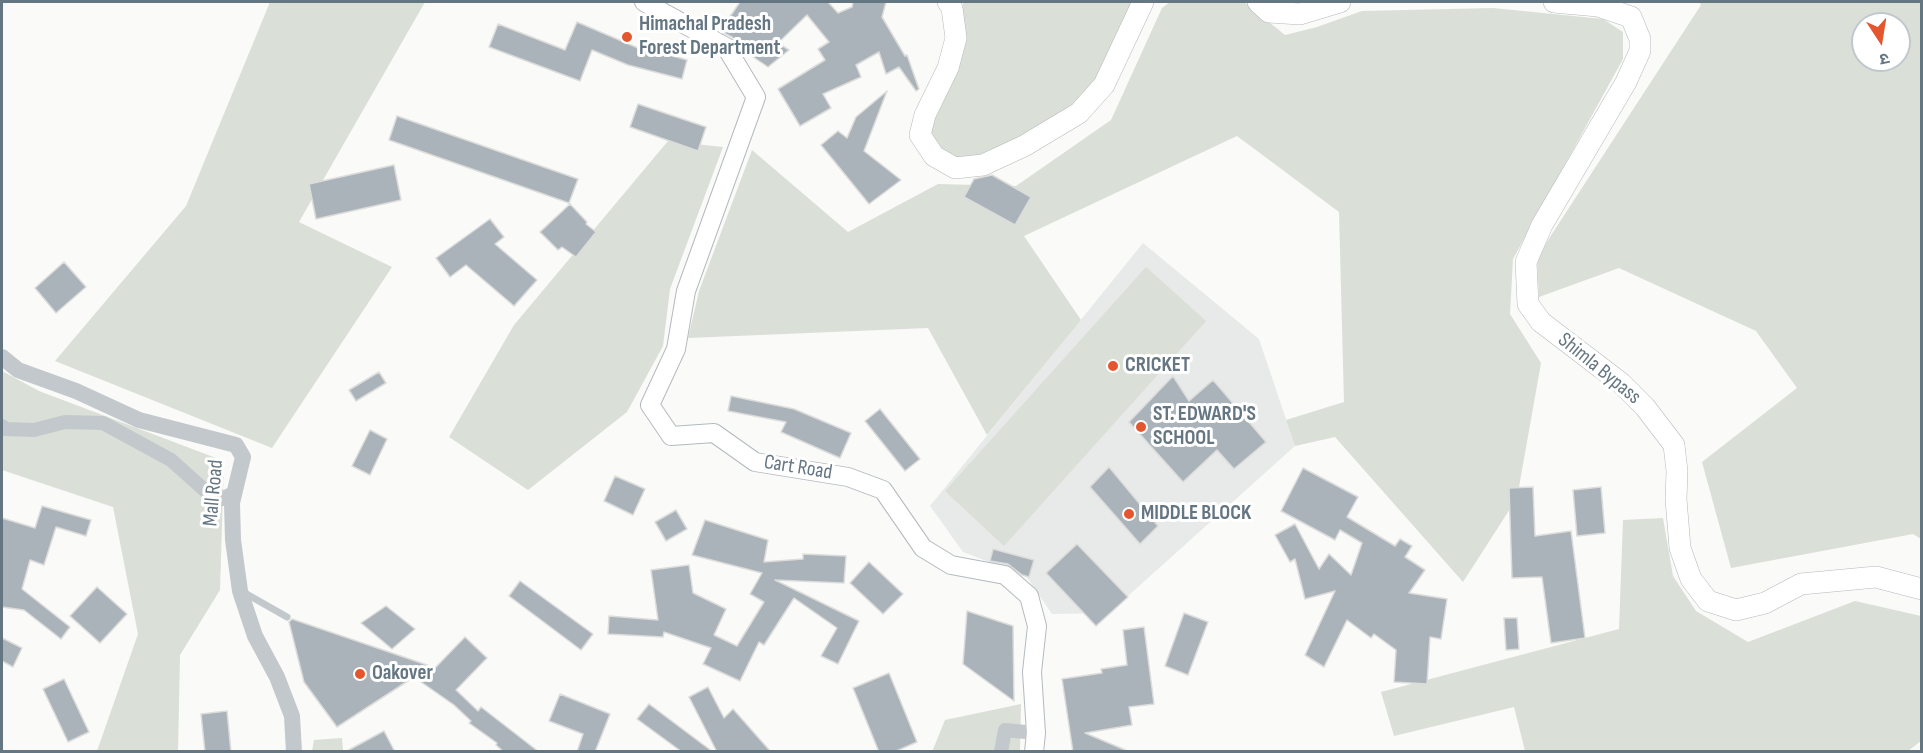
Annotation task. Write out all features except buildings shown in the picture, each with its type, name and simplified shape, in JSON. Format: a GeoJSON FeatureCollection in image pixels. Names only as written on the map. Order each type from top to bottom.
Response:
{"type":"FeatureCollection","features":[{"type":"Feature","properties":{"kind":"highway"},"geometry":{"type":"LineString","coordinates":[[948,2],[952,8],[956,38],[948,68],[925,115],[920,135],[934,156],[955,168],[983,165],[1024,146],[1079,114],[1104,85],[1143,2]]}},
{"type":"Feature","properties":{"kind":"highway"},"geometry":{"type":"LineString","coordinates":[[1258,2],[1269,12],[1300,14],[1340,2]]}},
{"type":"Feature","properties":{"kind":"highway","name":"Shimla Bypass"},"geometry":{"type":"LineString","coordinates":[[1554,2],[1598,6],[1631,17],[1640,39],[1640,51],[1626,82],[1542,225],[1526,262],[1528,304],[1541,322],[1621,383],[1645,407],[1674,445],[1680,548],[1691,579],[1708,601],[1736,610],[1765,603],[1801,584],[1876,578],[1922,589]]}},
{"type":"Feature","properties":{"kind":"main road","name":"Cart Road"},"geometry":{"type":"LineString","coordinates":[[644,2],[726,47],[756,97],[686,291],[676,349],[650,405],[671,436],[714,433],[755,462],[848,477],[883,490],[923,549],[951,565],[1005,575],[1029,596],[1037,626],[1032,672],[1036,733],[1034,752]]}},
{"type":"Feature","properties":{"kind":"street","name":"Mall Road"},"geometry":{"type":"LineString","coordinates":[[2,357],[18,370],[76,391],[139,420],[236,445],[243,457],[232,503],[233,540],[240,591],[255,636],[276,677],[292,716],[294,752]]}},
{"type":"Feature","properties":{"kind":"street"},"geometry":{"type":"LineString","coordinates":[[2,426],[5,429],[34,430],[66,422],[103,423],[171,460],[209,494],[222,499],[234,492]]}},
{"type":"Feature","properties":{"kind":"street"},"geometry":{"type":"LineString","coordinates":[[1001,752],[1005,730],[1036,733]]}},
{"type":"Feature","properties":{"kind":"lane"},"geometry":{"type":"LineString","coordinates":[[240,591],[287,617]]}},
{"type":"Feature","properties":{"kind":"shaded area"},"geometry":{"type":"Polygon","coordinates":[[[270,2],[425,2],[299,222],[392,267],[272,448],[55,361],[186,206],[270,2]]]}},
{"type":"Feature","properties":{"kind":"shaded area"},"geometry":{"type":"Polygon","coordinates":[[[963,2],[1137,2],[1098,82],[1074,109],[981,160],[954,161],[926,133],[962,39],[963,2]]]}},
{"type":"Feature","properties":{"kind":"shaded area"},"geometry":{"type":"Polygon","coordinates":[[[1170,2],[1244,2],[1285,35],[1317,27],[1362,11],[1493,8],[1603,19],[1623,32],[1623,59],[1513,259],[1510,314],[1541,363],[1517,498],[1463,582],[1335,437],[1295,446],[1286,420],[1344,402],[1339,212],[1237,136],[1024,236],[1081,320],[987,435],[928,328],[688,338],[699,291],[752,150],[848,232],[938,184],[1016,186],[1111,120],[1162,8],[1170,2]]]}},
{"type":"Feature","properties":{"kind":"shaded area"},"geometry":{"type":"Polygon","coordinates":[[[1699,2],[1921,2],[1921,539],[1913,534],[1731,568],[1702,462],[1797,388],[1756,331],[1619,268],[1539,297],[1537,257],[1701,5],[1699,2]]]}},
{"type":"Feature","properties":{"kind":"shaded area"},"geometry":{"type":"Polygon","coordinates":[[[668,141],[723,147],[670,289],[663,346],[627,412],[528,490],[449,437],[514,325],[668,141]]]}},
{"type":"Feature","properties":{"kind":"shaded area","name":"ST. EDWARD'S SCHOOL"},"geometry":{"type":"Polygon","coordinates":[[[1143,243],[1259,339],[1295,446],[1109,613],[1052,614],[1026,576],[963,552],[930,506],[1143,243]]]}},
{"type":"Feature","properties":{"kind":"shaded area","name":"CRICKET"},"geometry":{"type":"Polygon","coordinates":[[[1146,267],[1206,321],[1004,546],[945,491],[1146,267]]]}},
{"type":"Feature","properties":{"kind":"shaded area"},"geometry":{"type":"Polygon","coordinates":[[[2,371],[39,391],[224,461],[220,590],[180,655],[178,751],[97,751],[138,634],[113,507],[2,470],[2,371]]]}},
{"type":"Feature","properties":{"kind":"shaded area"},"geometry":{"type":"Polygon","coordinates":[[[1663,518],[1673,576],[1696,611],[1748,642],[1855,601],[1921,616],[1921,741],[1908,751],[1525,751],[1514,707],[1394,736],[1381,692],[1619,629],[1623,520],[1663,518]]]}},
{"type":"Feature","properties":{"kind":"shaded area"},"geometry":{"type":"Polygon","coordinates":[[[1021,704],[1020,751],[932,752],[945,720],[1021,704]]]}},
{"type":"Feature","properties":{"kind":"shaded area"},"geometry":{"type":"Polygon","coordinates":[[[342,738],[343,751],[312,751],[314,740],[342,738]]]}},
{"type":"Feature","properties":{"kind":"place","name":"Himachal Pradesh Forest Department"},"geometry":{"type":"Point","coordinates":[627,37]}},
{"type":"Feature","properties":{"kind":"place","name":"CRICKET"},"geometry":{"type":"Point","coordinates":[1113,366]}},
{"type":"Feature","properties":{"kind":"place","name":"ST. EDWARD'S SCHOOL"},"geometry":{"type":"Point","coordinates":[1141,427]}},
{"type":"Feature","properties":{"kind":"place","name":"MIDDLE BLOCK"},"geometry":{"type":"Point","coordinates":[1129,514]}},
{"type":"Feature","properties":{"kind":"place","name":"Oakover"},"geometry":{"type":"Point","coordinates":[360,674]}}]}
